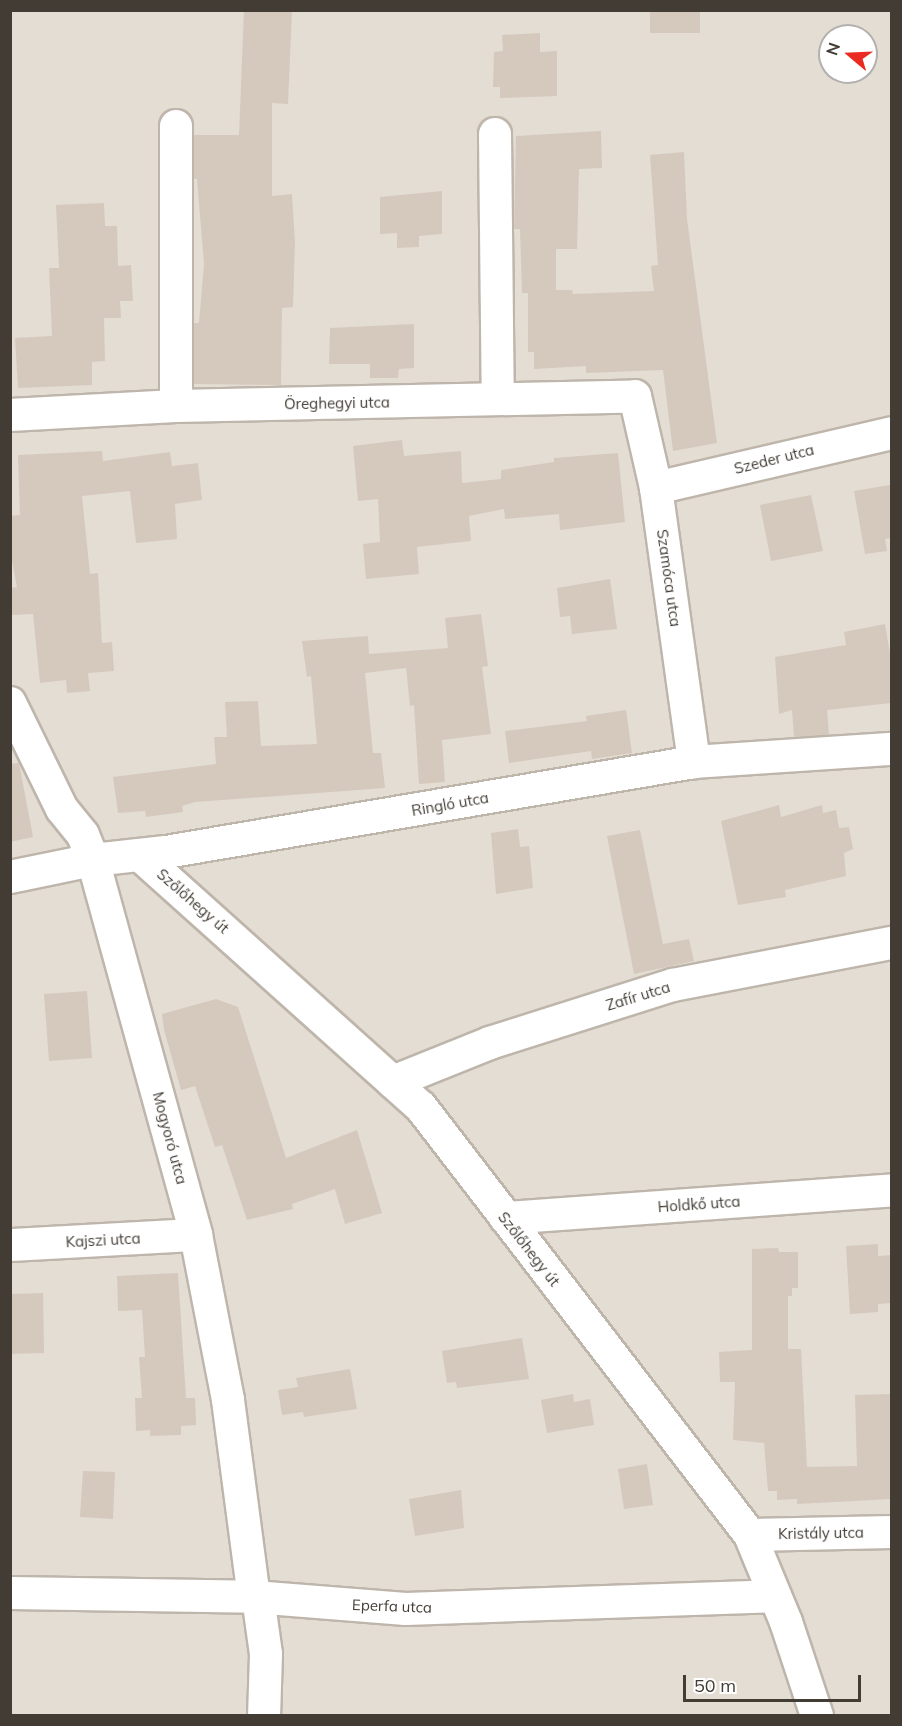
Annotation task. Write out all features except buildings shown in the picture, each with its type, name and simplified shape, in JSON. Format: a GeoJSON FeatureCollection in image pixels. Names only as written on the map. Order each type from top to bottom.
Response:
{"type":"FeatureCollection","features":[{"type":"Feature","properties":{"kind":"street"},"geometry":{"type":"LineString","coordinates":[[176,126],[176,406]]}},
{"type":"Feature","properties":{"kind":"street"},"geometry":{"type":"LineString","coordinates":[[495,134],[498,399]]}},
{"type":"Feature","properties":{"kind":"street","name":"Öreghegyi utca"},"geometry":{"type":"LineString","coordinates":[[10,415],[176,406],[635,396]]}},
{"type":"Feature","properties":{"kind":"street","name":"Szamóca utca"},"geometry":{"type":"LineString","coordinates":[[635,396],[656,488],[694,762]]}},
{"type":"Feature","properties":{"kind":"street","name":"Szeder utca"},"geometry":{"type":"LineString","coordinates":[[656,488],[891,433]]}},
{"type":"Feature","properties":{"kind":"street","name":"Mogyoró utca"},"geometry":{"type":"LineString","coordinates":[[10,703],[62,809],[84,835],[93,860],[196,1235],[228,1401],[266,1654],[264,1716]]}},
{"type":"Feature","properties":{"kind":"street","name":"Ringló utca"},"geometry":{"type":"LineString","coordinates":[[10,877],[93,860],[141,856],[694,762],[891,749]]}},
{"type":"Feature","properties":{"kind":"street","name":"Szőlőhegy út"},"geometry":{"type":"LineString","coordinates":[[141,856],[421,1107],[750,1535],[817,1716]]}},
{"type":"Feature","properties":{"kind":"street","name":"Zafír utca"},"geometry":{"type":"LineString","coordinates":[[393,1082],[490,1043],[673,985],[891,944]]}},
{"type":"Feature","properties":{"kind":"street","name":"Holdkő utca"},"geometry":{"type":"LineString","coordinates":[[506,1218],[891,1190]]}},
{"type":"Feature","properties":{"kind":"street","name":"Kajszi utca"},"geometry":{"type":"LineString","coordinates":[[10,1245],[196,1235]]}},
{"type":"Feature","properties":{"kind":"street","name":"Kristály utca"},"geometry":{"type":"LineString","coordinates":[[750,1535],[891,1532]]}},
{"type":"Feature","properties":{"kind":"street","name":"Eperfa utca"},"geometry":{"type":"LineString","coordinates":[[10,1593],[256,1597],[406,1609],[773,1596]]}},
{"type":"Feature","properties":{"kind":"shaded area"},"geometry":{"type":"Polygon","coordinates":[[[11,11],[891,11],[891,1715],[11,1715],[11,11]]]}}]}
